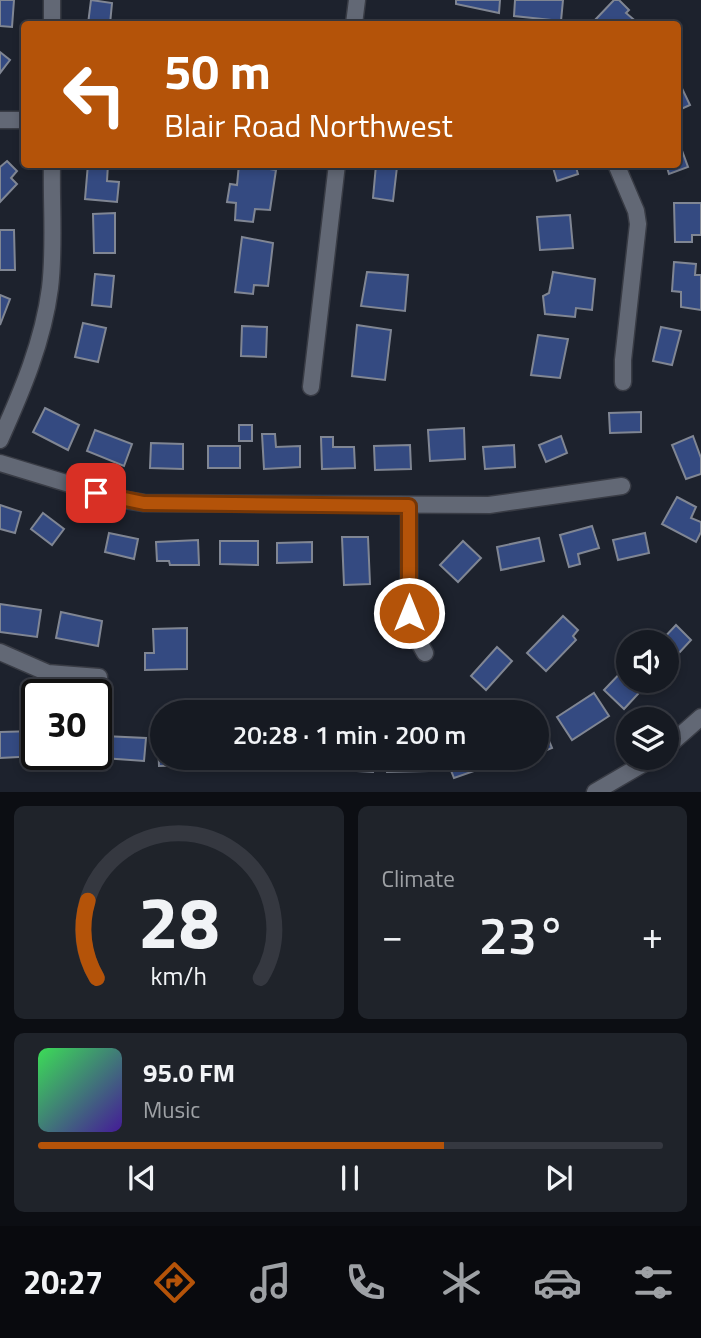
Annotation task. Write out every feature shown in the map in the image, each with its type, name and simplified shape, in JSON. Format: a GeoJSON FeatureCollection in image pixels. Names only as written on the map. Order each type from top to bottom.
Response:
{"type":"FeatureCollection","features":[{"type":"Feature","properties":{"kind":"street"},"geometry":{"type":"LineString","coordinates":[[52,0],[52,21]]}},
{"type":"Feature","properties":{"kind":"street"},"geometry":{"type":"LineString","coordinates":[[354,21],[357,0]]}},
{"type":"Feature","properties":{"kind":"street"},"geometry":{"type":"LineString","coordinates":[[0,120],[21,120]]}},
{"type":"Feature","properties":{"kind":"street"},"geometry":{"type":"LineString","coordinates":[[0,440],[33,362],[43,324],[52,253],[52,168]]}},
{"type":"Feature","properties":{"kind":"street"},"geometry":{"type":"LineString","coordinates":[[312,387],[337,168]]}},
{"type":"Feature","properties":{"kind":"street"},"geometry":{"type":"LineString","coordinates":[[618,168],[636,211],[638,224],[623,382]]}},
{"type":"Feature","properties":{"kind":"street"},"geometry":{"type":"LineString","coordinates":[[0,463],[119,499],[144,503],[409,506],[523,503],[622,485]]}},
{"type":"Feature","properties":{"kind":"street"},"geometry":{"type":"LineString","coordinates":[[409,506],[409,613],[412,630],[425,653]]}},
{"type":"Feature","properties":{"kind":"street"},"geometry":{"type":"LineString","coordinates":[[0,652],[48,673],[99,677]]}},
{"type":"Feature","properties":{"kind":"street"},"geometry":{"type":"LineString","coordinates":[[679,736],[701,717]]}},
{"type":"Feature","properties":{"kind":"street"},"geometry":{"type":"LineString","coordinates":[[595,792],[633,770]]}},
{"type":"Feature","properties":{"kind":"building"},"geometry":{"type":"Polygon","coordinates":[[[0,0],[14,0],[12,27],[0,26],[0,0]]]}},
{"type":"Feature","properties":{"kind":"building"},"geometry":{"type":"Polygon","coordinates":[[[91,0],[112,3],[110,21],[88,21],[91,0]]]}},
{"type":"Feature","properties":{"kind":"building"},"geometry":{"type":"Polygon","coordinates":[[[456,0],[500,0],[499,13],[456,4],[456,0]]]}},
{"type":"Feature","properties":{"kind":"building"},"geometry":{"type":"Polygon","coordinates":[[[515,0],[563,0],[561,21],[514,16],[515,0]]]}},
{"type":"Feature","properties":{"kind":"building"},"geometry":{"type":"Polygon","coordinates":[[[614,0],[619,0],[629,10],[626,13],[635,21],[596,21],[614,0]]]}},
{"type":"Feature","properties":{"kind":"building"},"geometry":{"type":"Polygon","coordinates":[[[0,52],[10,60],[0,73],[0,52]]]}},
{"type":"Feature","properties":{"kind":"building"},"geometry":{"type":"Polygon","coordinates":[[[681,86],[690,105],[681,109],[681,86]]]}},
{"type":"Feature","properties":{"kind":"building"},"geometry":{"type":"Polygon","coordinates":[[[681,148],[688,167],[669,174],[667,168],[681,168],[681,148]]]}},
{"type":"Feature","properties":{"kind":"building"},"geometry":{"type":"Polygon","coordinates":[[[7,161],[17,171],[11,178],[17,184],[0,202],[0,167],[7,161]]]}},
{"type":"Feature","properties":{"kind":"building"},"geometry":{"type":"Polygon","coordinates":[[[88,168],[108,168],[107,181],[119,182],[117,202],[85,199],[88,168]]]}},
{"type":"Feature","properties":{"kind":"building"},"geometry":{"type":"Polygon","coordinates":[[[239,168],[276,170],[270,210],[255,209],[253,222],[235,220],[236,203],[227,202],[230,184],[237,185],[239,168]]]}},
{"type":"Feature","properties":{"kind":"building"},"geometry":{"type":"Polygon","coordinates":[[[376,168],[397,168],[393,201],[373,198],[376,168]]]}},
{"type":"Feature","properties":{"kind":"building"},"geometry":{"type":"Polygon","coordinates":[[[553,168],[576,168],[578,174],[557,181],[553,168]]]}},
{"type":"Feature","properties":{"kind":"building"},"geometry":{"type":"Polygon","coordinates":[[[674,203],[701,203],[701,235],[692,235],[692,242],[675,242],[674,203]]]}},
{"type":"Feature","properties":{"kind":"building"},"geometry":{"type":"Polygon","coordinates":[[[115,213],[115,253],[94,253],[93,214],[115,213]]]}},
{"type":"Feature","properties":{"kind":"building"},"geometry":{"type":"Polygon","coordinates":[[[570,215],[573,248],[540,250],[537,217],[570,215]]]}},
{"type":"Feature","properties":{"kind":"building"},"geometry":{"type":"Polygon","coordinates":[[[0,230],[14,230],[15,270],[0,270],[0,230]]]}},
{"type":"Feature","properties":{"kind":"building"},"geometry":{"type":"Polygon","coordinates":[[[242,237],[273,243],[268,286],[254,285],[253,294],[235,292],[242,237]]]}},
{"type":"Feature","properties":{"kind":"building"},"geometry":{"type":"Polygon","coordinates":[[[674,262],[696,264],[695,275],[701,275],[701,310],[681,307],[681,292],[672,291],[674,262]]]}},
{"type":"Feature","properties":{"kind":"building"},"geometry":{"type":"Polygon","coordinates":[[[367,272],[408,275],[405,311],[361,306],[367,272]]]}},
{"type":"Feature","properties":{"kind":"building"},"geometry":{"type":"Polygon","coordinates":[[[553,272],[595,279],[592,310],[576,308],[575,317],[545,314],[543,296],[549,293],[553,272]]]}},
{"type":"Feature","properties":{"kind":"building"},"geometry":{"type":"Polygon","coordinates":[[[95,274],[114,276],[111,307],[92,305],[95,274]]]}},
{"type":"Feature","properties":{"kind":"building"},"geometry":{"type":"Polygon","coordinates":[[[0,295],[10,299],[0,325],[0,295]]]}},
{"type":"Feature","properties":{"kind":"building"},"geometry":{"type":"Polygon","coordinates":[[[83,323],[106,328],[98,362],[75,357],[83,323]]]}},
{"type":"Feature","properties":{"kind":"building"},"geometry":{"type":"Polygon","coordinates":[[[357,325],[391,330],[385,380],[352,376],[357,325]]]}},
{"type":"Feature","properties":{"kind":"building"},"geometry":{"type":"Polygon","coordinates":[[[242,326],[267,327],[266,357],[241,356],[242,326]]]}},
{"type":"Feature","properties":{"kind":"building"},"geometry":{"type":"Polygon","coordinates":[[[661,327],[681,331],[672,365],[653,361],[661,327]]]}},
{"type":"Feature","properties":{"kind":"building"},"geometry":{"type":"Polygon","coordinates":[[[538,335],[568,339],[560,378],[531,375],[538,335]]]}},
{"type":"Feature","properties":{"kind":"building"},"geometry":{"type":"Polygon","coordinates":[[[45,408],[79,425],[68,450],[33,432],[45,408]]]}},
{"type":"Feature","properties":{"kind":"building"},"geometry":{"type":"Polygon","coordinates":[[[641,412],[641,432],[610,433],[609,413],[641,412]]]}},
{"type":"Feature","properties":{"kind":"building"},"geometry":{"type":"Polygon","coordinates":[[[239,425],[252,425],[252,441],[239,441],[239,425]]]}},
{"type":"Feature","properties":{"kind":"building"},"geometry":{"type":"Polygon","coordinates":[[[464,428],[465,459],[430,461],[428,430],[464,428]]]}},
{"type":"Feature","properties":{"kind":"building"},"geometry":{"type":"Polygon","coordinates":[[[95,430],[132,444],[124,466],[87,451],[95,430]]]}},
{"type":"Feature","properties":{"kind":"building"},"geometry":{"type":"Polygon","coordinates":[[[262,434],[275,434],[276,447],[300,446],[300,467],[264,469],[262,434]]]}},
{"type":"Feature","properties":{"kind":"building"},"geometry":{"type":"Polygon","coordinates":[[[561,436],[567,453],[546,462],[539,445],[561,436]]]}},
{"type":"Feature","properties":{"kind":"building"},"geometry":{"type":"Polygon","coordinates":[[[693,436],[701,458],[701,474],[686,479],[672,445],[693,436]]]}},
{"type":"Feature","properties":{"kind":"building"},"geometry":{"type":"Polygon","coordinates":[[[321,437],[333,437],[333,447],[354,447],[355,468],[322,469],[321,437]]]}},
{"type":"Feature","properties":{"kind":"building"},"geometry":{"type":"Polygon","coordinates":[[[151,443],[183,444],[183,469],[150,468],[151,443]]]}},
{"type":"Feature","properties":{"kind":"building"},"geometry":{"type":"Polygon","coordinates":[[[410,445],[411,469],[375,470],[374,446],[410,445]]]}},
{"type":"Feature","properties":{"kind":"building"},"geometry":{"type":"Polygon","coordinates":[[[514,445],[515,467],[485,469],[483,447],[514,445]]]}},
{"type":"Feature","properties":{"kind":"building"},"geometry":{"type":"Polygon","coordinates":[[[208,446],[240,446],[240,468],[208,468],[208,446]]]}},
{"type":"Feature","properties":{"kind":"building"},"geometry":{"type":"Polygon","coordinates":[[[677,497],[696,507],[691,518],[701,522],[701,532],[696,542],[662,524],[677,497]]]}},
{"type":"Feature","properties":{"kind":"building"},"geometry":{"type":"Polygon","coordinates":[[[0,505],[21,512],[15,533],[0,529],[0,505]]]}},
{"type":"Feature","properties":{"kind":"building"},"geometry":{"type":"Polygon","coordinates":[[[43,513],[64,529],[52,545],[31,529],[43,513]]]}},
{"type":"Feature","properties":{"kind":"building"},"geometry":{"type":"Polygon","coordinates":[[[592,526],[599,548],[578,554],[580,564],[569,567],[560,535],[592,526]]]}},
{"type":"Feature","properties":{"kind":"building"},"geometry":{"type":"Polygon","coordinates":[[[109,533],[138,539],[134,559],[105,552],[109,533]]]}},
{"type":"Feature","properties":{"kind":"building"},"geometry":{"type":"Polygon","coordinates":[[[645,533],[649,553],[618,560],[613,540],[645,533]]]}},
{"type":"Feature","properties":{"kind":"building"},"geometry":{"type":"Polygon","coordinates":[[[342,537],[368,537],[370,584],[344,585],[342,537]]]}},
{"type":"Feature","properties":{"kind":"building"},"geometry":{"type":"Polygon","coordinates":[[[539,538],[544,561],[501,570],[497,547],[539,538]]]}},
{"type":"Feature","properties":{"kind":"building"},"geometry":{"type":"Polygon","coordinates":[[[198,540],[199,565],[170,565],[169,561],[157,561],[156,542],[198,540]]]}},
{"type":"Feature","properties":{"kind":"building"},"geometry":{"type":"Polygon","coordinates":[[[220,541],[258,541],[258,565],[220,564],[220,541]]]}},
{"type":"Feature","properties":{"kind":"building"},"geometry":{"type":"Polygon","coordinates":[[[463,541],[481,558],[458,582],[440,565],[463,541]]]}},
{"type":"Feature","properties":{"kind":"building"},"geometry":{"type":"Polygon","coordinates":[[[312,542],[312,562],[277,563],[277,543],[312,542]]]}},
{"type":"Feature","properties":{"kind":"building"},"geometry":{"type":"Polygon","coordinates":[[[0,604],[41,610],[37,637],[0,632],[0,604]]]}},
{"type":"Feature","properties":{"kind":"building"},"geometry":{"type":"Polygon","coordinates":[[[61,612],[102,621],[98,646],[56,638],[61,612]]]}},
{"type":"Feature","properties":{"kind":"building"},"geometry":{"type":"Polygon","coordinates":[[[563,616],[578,630],[573,636],[576,640],[546,671],[527,653],[563,616]]]}},
{"type":"Feature","properties":{"kind":"building"},"geometry":{"type":"Polygon","coordinates":[[[676,625],[691,640],[679,653],[679,630],[671,630],[676,625]]]}},
{"type":"Feature","properties":{"kind":"building"},"geometry":{"type":"Polygon","coordinates":[[[187,628],[187,669],[145,670],[145,653],[154,653],[153,629],[187,628]]]}},
{"type":"Feature","properties":{"kind":"building"},"geometry":{"type":"Polygon","coordinates":[[[497,647],[512,661],[486,690],[471,676],[497,647]]]}},
{"type":"Feature","properties":{"kind":"building"},"geometry":{"type":"Polygon","coordinates":[[[616,678],[616,693],[639,693],[626,707],[622,707],[604,690],[616,678]]]}},
{"type":"Feature","properties":{"kind":"building"},"geometry":{"type":"Polygon","coordinates":[[[594,693],[609,716],[572,740],[557,717],[594,693]]]}},
{"type":"Feature","properties":{"kind":"building"},"geometry":{"type":"Polygon","coordinates":[[[21,731],[21,757],[0,758],[0,732],[21,731]]]}},
{"type":"Feature","properties":{"kind":"building"},"geometry":{"type":"Polygon","coordinates":[[[112,736],[146,738],[144,761],[112,759],[112,736]]]}},
{"type":"Feature","properties":{"kind":"building"},"geometry":{"type":"Polygon","coordinates":[[[340,770],[373,770],[373,772],[340,770]]]}},
{"type":"Feature","properties":{"kind":"building"},"geometry":{"type":"Polygon","coordinates":[[[387,770],[428,771],[387,772],[387,770]]]}},
{"type":"Feature","properties":{"kind":"building"},"geometry":{"type":"Polygon","coordinates":[[[451,770],[477,770],[454,778],[451,770]]]}},
{"type":"Feature","properties":{"kind":"route"},"geometry":{"type":"LineString","coordinates":[[96,493],[144,503],[409,506],[409,613]]}}]}
